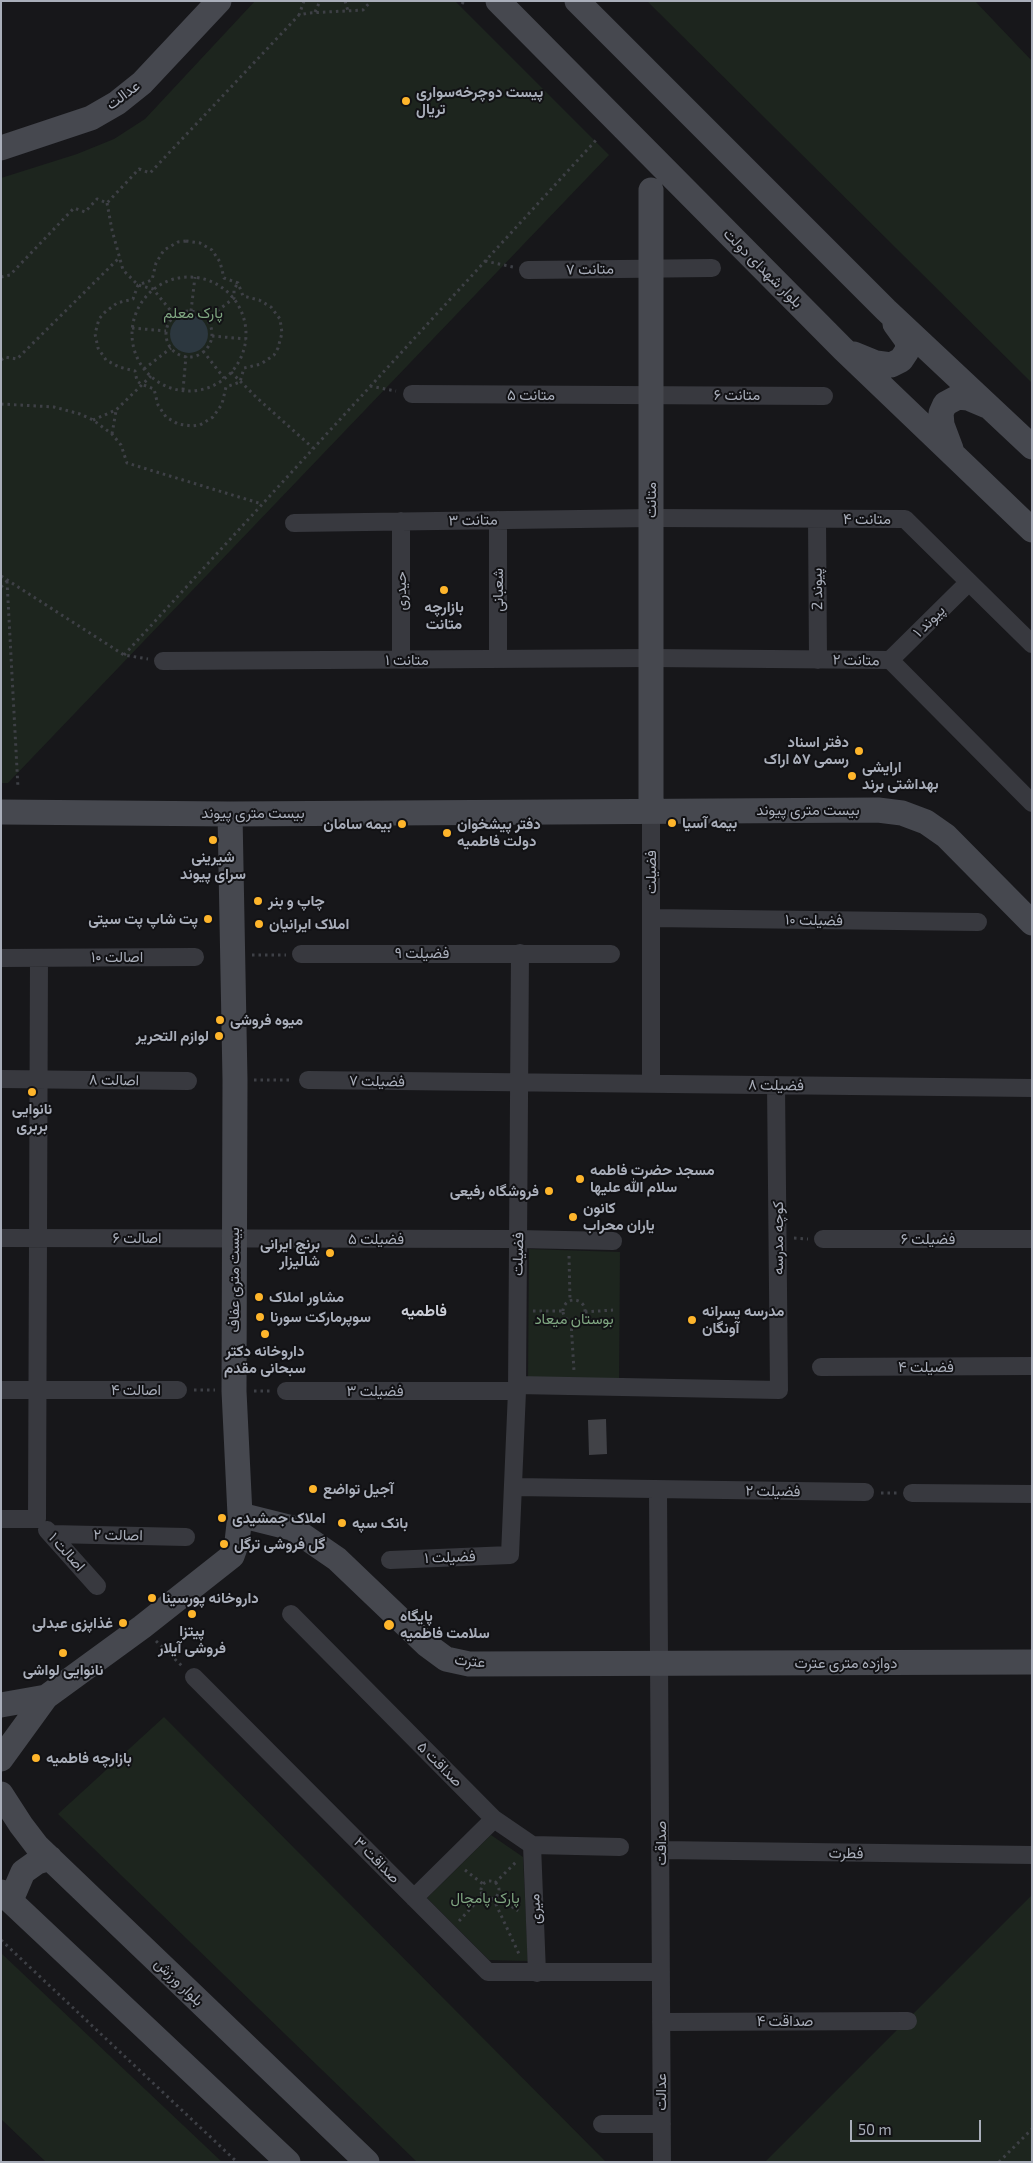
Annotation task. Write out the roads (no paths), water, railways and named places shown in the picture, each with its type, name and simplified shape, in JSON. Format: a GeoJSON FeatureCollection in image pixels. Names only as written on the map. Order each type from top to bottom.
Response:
{"type":"FeatureCollection","features":[{"type":"Feature","properties":{"kind":"street","name":"عدالت"},"geometry":{"type":"LineString","coordinates":[[1,148],[91,118],[117,103],[142,82],[219,1]]}},
{"type":"Feature","properties":{"kind":"street","name":"بلوار شهدای دولت"},"geometry":{"type":"LineString","coordinates":[[498,1],[843,349],[952,451],[1032,530]]}},
{"type":"Feature","properties":{"kind":"street"},"geometry":{"type":"LineString","coordinates":[[577,1],[886,310],[1032,447]]}},
{"type":"Feature","properties":{"kind":"street","name":"متانت"},"geometry":{"type":"LineString","coordinates":[[650,190],[651,811]]}},
{"type":"Feature","properties":{"kind":"street","name":"متانت ۷"},"geometry":{"type":"LineString","coordinates":[[528,270],[712,268]]}},
{"type":"Feature","properties":{"kind":"street"},"geometry":{"type":"LineString","coordinates":[[843,349],[876,363],[891,365],[900,360],[907,351],[908,342],[886,310]]}},
{"type":"Feature","properties":{"kind":"street","name":"متانت ۵"},"geometry":{"type":"LineString","coordinates":[[412,394],[651,395]]}},
{"type":"Feature","properties":{"kind":"street","name":"متانت ۶"},"geometry":{"type":"LineString","coordinates":[[651,395],[824,396]]}},
{"type":"Feature","properties":{"kind":"street"},"geometry":{"type":"LineString","coordinates":[[952,451],[942,425],[941,412],[945,404],[958,397],[968,398],[994,410]]}},
{"type":"Feature","properties":{"kind":"street","name":"متانت ۴"},"geometry":{"type":"LineString","coordinates":[[651,518],[905,519],[1032,644]]}},
{"type":"Feature","properties":{"kind":"street","name":"متانت ۳"},"geometry":{"type":"LineString","coordinates":[[294,523],[651,518]]}},
{"type":"Feature","properties":{"kind":"street","name":"پیوند 2"},"geometry":{"type":"LineString","coordinates":[[817,519],[818,660]]}},
{"type":"Feature","properties":{"kind":"street","name":"شعبانی"},"geometry":{"type":"LineString","coordinates":[[498,520],[498,659]]}},
{"type":"Feature","properties":{"kind":"street","name":"حیدری"},"geometry":{"type":"LineString","coordinates":[[401,521],[401,660]]}},
{"type":"Feature","properties":{"kind":"street","name":"پیوند ۱"},"geometry":{"type":"LineString","coordinates":[[890,660],[968,582]]}},
{"type":"Feature","properties":{"kind":"street","name":"متانت ۱"},"geometry":{"type":"LineString","coordinates":[[163,661],[651,658]]}},
{"type":"Feature","properties":{"kind":"street","name":"متانت ۲"},"geometry":{"type":"LineString","coordinates":[[651,658],[890,660],[1032,803]]}},
{"type":"Feature","properties":{"kind":"street","name":"بیست متری پیوند"},"geometry":{"type":"LineString","coordinates":[[1,812],[230,814],[878,810],[902,813],[926,822],[946,836],[1032,923]]}},
{"type":"Feature","properties":{"kind":"street","name":"فضیلت"},"geometry":{"type":"LineString","coordinates":[[651,811],[651,1084]]}},
{"type":"Feature","properties":{"kind":"street","name":"بیست متری عفاف"},"geometry":{"type":"LineString","coordinates":[[1,1758],[46,1697],[142,1627],[232,1556],[239,1535],[240,1515],[234,1391],[235,1080],[230,814]]}},
{"type":"Feature","properties":{"kind":"street","name":"فضیلت ۱۰"},"geometry":{"type":"LineString","coordinates":[[651,918],[978,922]]}},
{"type":"Feature","properties":{"kind":"street","name":"فضیلت"},"geometry":{"type":"LineString","coordinates":[[510,1555],[517,1388],[520,953]]}},
{"type":"Feature","properties":{"kind":"street","name":"فضیلت ۹"},"geometry":{"type":"LineString","coordinates":[[301,954],[611,954]]}},
{"type":"Feature","properties":{"kind":"street","name":"اصالت ۱۰"},"geometry":{"type":"LineString","coordinates":[[1,958],[195,957]]}},
{"type":"Feature","properties":{"kind":"street"},"geometry":{"type":"LineString","coordinates":[[1,1519],[37,1519],[39,958]]}},
{"type":"Feature","properties":{"kind":"street","name":"اصالت ۸"},"geometry":{"type":"LineString","coordinates":[[1,1079],[188,1081]]}},
{"type":"Feature","properties":{"kind":"street","name":"فضیلت ۷"},"geometry":{"type":"LineString","coordinates":[[308,1080],[520,1082]]}},
{"type":"Feature","properties":{"kind":"street","name":"فضیلت ۸"},"geometry":{"type":"LineString","coordinates":[[520,1082],[1032,1088]]}},
{"type":"Feature","properties":{"kind":"street","name":"کوچه مدرسه"},"geometry":{"type":"LineString","coordinates":[[776,1085],[779,1390]]}},
{"type":"Feature","properties":{"kind":"street","name":"اصالت ۶"},"geometry":{"type":"LineString","coordinates":[[1,1238],[234,1238]]}},
{"type":"Feature","properties":{"kind":"street","name":"فضیلت ۵"},"geometry":{"type":"LineString","coordinates":[[234,1238],[612,1241]]}},
{"type":"Feature","properties":{"kind":"street","name":"فضیلت ۶"},"geometry":{"type":"LineString","coordinates":[[824,1239],[1032,1239]]}},
{"type":"Feature","properties":{"kind":"street","name":"فضیلت ۴"},"geometry":{"type":"LineString","coordinates":[[821,1367],[1032,1366]]}},
{"type":"Feature","properties":{"kind":"street","name":"فضیلت ۳"},"geometry":{"type":"LineString","coordinates":[[286,1391],[574,1386],[779,1390]]}},
{"type":"Feature","properties":{"kind":"street","name":"اصالت ۴"},"geometry":{"type":"LineString","coordinates":[[1,1390],[178,1390]]}},
{"type":"Feature","properties":{"kind":"street","name":"فضیلت ۲"},"geometry":{"type":"LineString","coordinates":[[514,1487],[865,1492]]}},
{"type":"Feature","properties":{"kind":"street"},"geometry":{"type":"LineString","coordinates":[[658,1490],[661,1663]]}},
{"type":"Feature","properties":{"kind":"street"},"geometry":{"type":"LineString","coordinates":[[912,1493],[1032,1494]]}},
{"type":"Feature","properties":{"kind":"street","name":"عترت"},"geometry":{"type":"LineString","coordinates":[[240,1515],[292,1528],[337,1559],[426,1645],[446,1658],[469,1664],[661,1663]]}},
{"type":"Feature","properties":{"kind":"street","name":"اصالت ۱"},"geometry":{"type":"LineString","coordinates":[[37,1519],[97,1586]]}},
{"type":"Feature","properties":{"kind":"street","name":"اصالت ۲"},"geometry":{"type":"LineString","coordinates":[[51,1534],[186,1537]]}},
{"type":"Feature","properties":{"kind":"street","name":"فضیلت ۱"},"geometry":{"type":"LineString","coordinates":[[390,1560],[510,1555]]}},
{"type":"Feature","properties":{"kind":"street","name":"صداقت ۵"},"geometry":{"type":"LineString","coordinates":[[291,1614],[494,1819],[532,1845]]}},
{"type":"Feature","properties":{"kind":"street","name":"دوازده متری عترت"},"geometry":{"type":"LineString","coordinates":[[661,1663],[1032,1662]]}},
{"type":"Feature","properties":{"kind":"street","name":"صداقت"},"geometry":{"type":"LineString","coordinates":[[661,1663],[661,2022]]}},
{"type":"Feature","properties":{"kind":"street","name":"صداقت ۳"},"geometry":{"type":"LineString","coordinates":[[194,1677],[488,1972],[661,1972]]}},
{"type":"Feature","properties":{"kind":"street"},"geometry":{"type":"LineString","coordinates":[[1,1705],[46,1697]]}},
{"type":"Feature","properties":{"kind":"street"},"geometry":{"type":"LineString","coordinates":[[1,1767],[1,1786]]}},
{"type":"Feature","properties":{"kind":"street","name":"بلوار ورزش"},"geometry":{"type":"LineString","coordinates":[[1,1794],[30,1838],[367,2162]]}},
{"type":"Feature","properties":{"kind":"street"},"geometry":{"type":"LineString","coordinates":[[414,1898],[494,1819]]}},
{"type":"Feature","properties":{"kind":"street"},"geometry":{"type":"LineString","coordinates":[[532,1845],[620,1847]]}},
{"type":"Feature","properties":{"kind":"street","name":"میری"},"geometry":{"type":"LineString","coordinates":[[532,1845],[532,1972]]}},
{"type":"Feature","properties":{"kind":"street","name":"فطرت"},"geometry":{"type":"LineString","coordinates":[[661,1850],[1032,1855]]}},
{"type":"Feature","properties":{"kind":"street"},"geometry":{"type":"LineString","coordinates":[[50,1858],[37,1862],[23,1872],[6,1896],[288,2162]]}},
{"type":"Feature","properties":{"kind":"street","name":"صداقت ۴"},"geometry":{"type":"LineString","coordinates":[[661,2022],[908,2021]]}},
{"type":"Feature","properties":{"kind":"street","name":"عدالت"},"geometry":{"type":"LineString","coordinates":[[661,2022],[662,2162]]}},
{"type":"Feature","properties":{"kind":"street"},"geometry":{"type":"LineString","coordinates":[[602,2124],[662,2124]]}},
{"type":"Feature","properties":{"kind":"place","name":"پیست دوچرخه‌سواری تریال"},"geometry":{"type":"Point","coordinates":[406,101]}},
{"type":"Feature","properties":{"kind":"place","name":"بازارچه متانت"},"geometry":{"type":"Point","coordinates":[444,590]}},
{"type":"Feature","properties":{"kind":"place","name":"دفتر اسناد رسمی ۵۷ اراک"},"geometry":{"type":"Point","coordinates":[859,751]}},
{"type":"Feature","properties":{"kind":"place","name":"ارایشی بهداشتی برند"},"geometry":{"type":"Point","coordinates":[852,776]}},
{"type":"Feature","properties":{"kind":"place","name":"بیمه آسیا"},"geometry":{"type":"Point","coordinates":[672,823]}},
{"type":"Feature","properties":{"kind":"place","name":"بیمه سامان"},"geometry":{"type":"Point","coordinates":[402,824]}},
{"type":"Feature","properties":{"kind":"place","name":"دفتر پیشخوان دولت فاطمیه"},"geometry":{"type":"Point","coordinates":[447,833]}},
{"type":"Feature","properties":{"kind":"place","name":"شیرینی سرای پیوند"},"geometry":{"type":"Point","coordinates":[213,840]}},
{"type":"Feature","properties":{"kind":"place","name":"چاپ و بنر"},"geometry":{"type":"Point","coordinates":[258,901]}},
{"type":"Feature","properties":{"kind":"place","name":"پت شاپ پت سیتی"},"geometry":{"type":"Point","coordinates":[208,919]}},
{"type":"Feature","properties":{"kind":"place","name":"املاک ایرانیان"},"geometry":{"type":"Point","coordinates":[259,924]}},
{"type":"Feature","properties":{"kind":"place","name":"میوه فروشی"},"geometry":{"type":"Point","coordinates":[220,1020]}},
{"type":"Feature","properties":{"kind":"place","name":"لوازم التحریر"},"geometry":{"type":"Point","coordinates":[219,1036]}},
{"type":"Feature","properties":{"kind":"place","name":"نانوایی بربری"},"geometry":{"type":"Point","coordinates":[32,1092]}},
{"type":"Feature","properties":{"kind":"place","name":"مسجد حضرت فاطمه سلام الله علیها"},"geometry":{"type":"Point","coordinates":[580,1179]}},
{"type":"Feature","properties":{"kind":"place","name":"فروشگاه رفیعی"},"geometry":{"type":"Point","coordinates":[549,1191]}},
{"type":"Feature","properties":{"kind":"place","name":"کانون یاران محراب"},"geometry":{"type":"Point","coordinates":[573,1217]}},
{"type":"Feature","properties":{"kind":"place","name":"برنج ایرانی شالیزار"},"geometry":{"type":"Point","coordinates":[330,1253]}},
{"type":"Feature","properties":{"kind":"place","name":"مشاور املاک"},"geometry":{"type":"Point","coordinates":[259,1297]}},
{"type":"Feature","properties":{"kind":"place","name":"سوپرمارکت سورنا"},"geometry":{"type":"Point","coordinates":[260,1317]}},
{"type":"Feature","properties":{"kind":"place","name":"مدرسه پسرانه آونگان"},"geometry":{"type":"Point","coordinates":[692,1320]}},
{"type":"Feature","properties":{"kind":"place","name":"داروخانه دکتر سبحانی مقدم"},"geometry":{"type":"Point","coordinates":[265,1334]}},
{"type":"Feature","properties":{"kind":"place","name":"آجیل تواضع"},"geometry":{"type":"Point","coordinates":[313,1489]}},
{"type":"Feature","properties":{"kind":"place","name":"املاک جمشیدی"},"geometry":{"type":"Point","coordinates":[222,1518]}},
{"type":"Feature","properties":{"kind":"place","name":"بانک سپه"},"geometry":{"type":"Point","coordinates":[342,1523]}},
{"type":"Feature","properties":{"kind":"place","name":"گل فروشی ترگل"},"geometry":{"type":"Point","coordinates":[224,1544]}},
{"type":"Feature","properties":{"kind":"place","name":"داروخانه پورسینا"},"geometry":{"type":"Point","coordinates":[152,1598]}},
{"type":"Feature","properties":{"kind":"place","name":"پیتزا فروشی آیلار"},"geometry":{"type":"Point","coordinates":[192,1614]}},
{"type":"Feature","properties":{"kind":"place","name":"غذاپزی عبدلی"},"geometry":{"type":"Point","coordinates":[123,1623]}},
{"type":"Feature","properties":{"kind":"place","name":"پایگاه سلامت فاطمیه"},"geometry":{"type":"Point","coordinates":[389,1625]}},
{"type":"Feature","properties":{"kind":"place","name":"نانوایی لواشی"},"geometry":{"type":"Point","coordinates":[63,1653]}},
{"type":"Feature","properties":{"kind":"place","name":"بازارچه فاطمیه"},"geometry":{"type":"Point","coordinates":[36,1758]}},
{"type":"Feature","properties":{"kind":"district","name":"فاطمیه"},"geometry":{"type":"Point","coordinates":[424,1311]}},
{"type":"Feature","properties":{"kind":"park label","name":"پارک معلم"},"geometry":{"type":"Point","coordinates":[193,313]}},
{"type":"Feature","properties":{"kind":"park label","name":"بوستان میعاد"},"geometry":{"type":"Point","coordinates":[574,1319]}},
{"type":"Feature","properties":{"kind":"park label","name":"پارک پامچال"},"geometry":{"type":"Point","coordinates":[485,1898]}}]}
